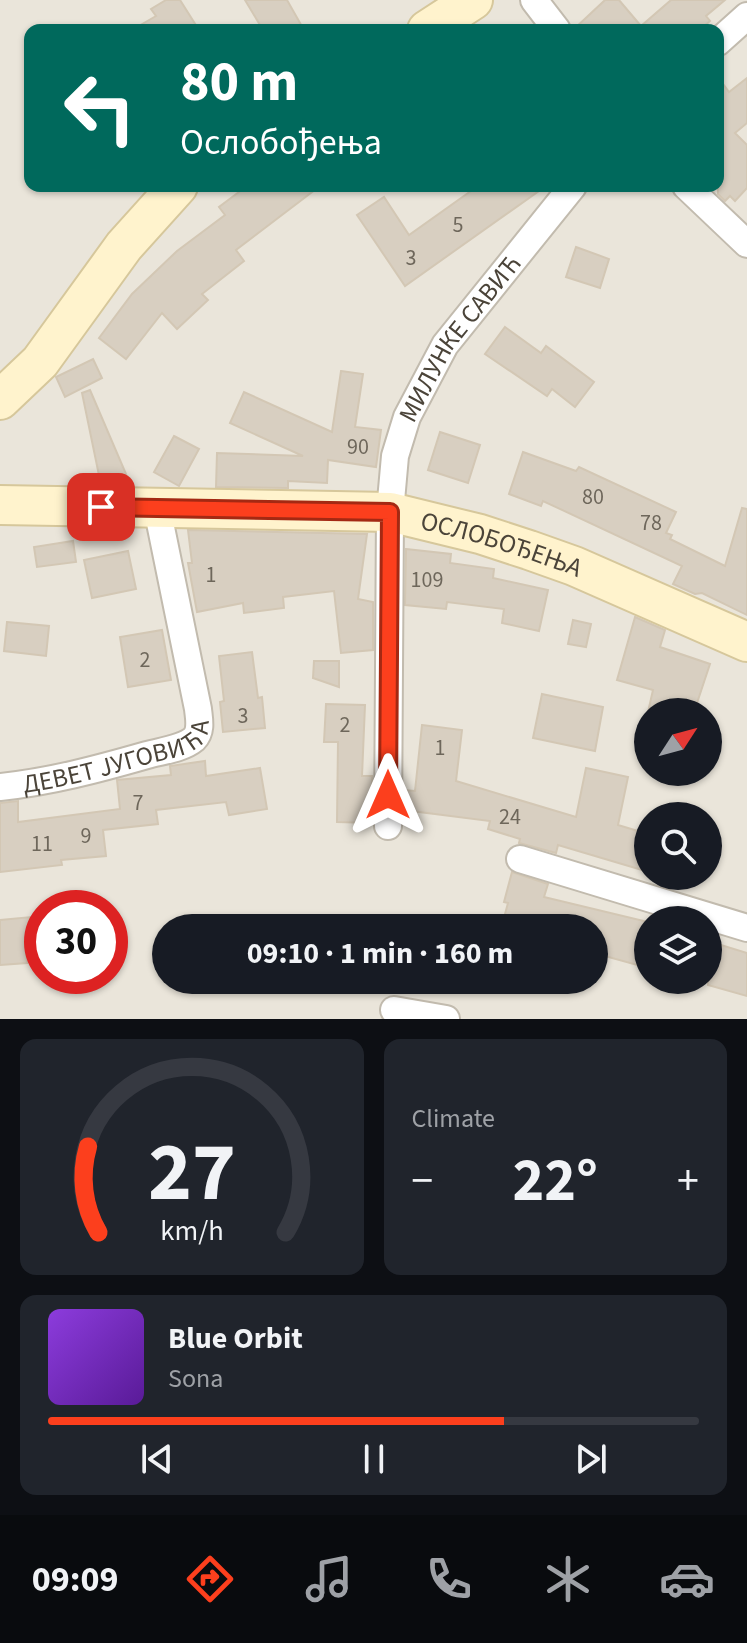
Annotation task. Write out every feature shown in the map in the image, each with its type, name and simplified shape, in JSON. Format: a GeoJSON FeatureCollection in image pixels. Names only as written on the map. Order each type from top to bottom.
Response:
{"type":"FeatureCollection","features":[{"type":"Feature","properties":{"kind":"street"},"geometry":{"type":"LineString","coordinates":[[436,24],[473,0]]}},
{"type":"Feature","properties":{"kind":"street"},"geometry":{"type":"LineString","coordinates":[[534,0],[552,24]]}},
{"type":"Feature","properties":{"kind":"street"},"geometry":{"type":"LineString","coordinates":[[724,37],[747,16]]}},
{"type":"Feature","properties":{"kind":"street"},"geometry":{"type":"LineString","coordinates":[[0,400],[40,362],[124,246],[173,192]]}},
{"type":"Feature","properties":{"kind":"street","name":"МИЛУНКЕ САВИЋ"},"geometry":{"type":"LineString","coordinates":[[388,826],[390,512],[395,456],[407,417],[445,345],[568,192]]}},
{"type":"Feature","properties":{"kind":"street"},"geometry":{"type":"LineString","coordinates":[[692,192],[747,244]]}},
{"type":"Feature","properties":{"kind":"street","name":"ОСЛОБОЂЕЊА"},"geometry":{"type":"LineString","coordinates":[[0,505],[390,512],[480,534],[574,566],[747,642]]}},
{"type":"Feature","properties":{"kind":"street","name":"ДЕВЕТ ЈУГОВИЋА"},"geometry":{"type":"LineString","coordinates":[[0,787],[84,773],[180,746],[195,737],[199,729],[198,709],[157,508]]}},
{"type":"Feature","properties":{"kind":"street"},"geometry":{"type":"LineString","coordinates":[[520,859],[747,928]]}},
{"type":"Feature","properties":{"kind":"street"},"geometry":{"type":"LineString","coordinates":[[394,1010],[446,1019]]}},
{"type":"Feature","properties":{"kind":"shaded area"},"geometry":{"type":"Polygon","coordinates":[[[0,0],[747,0],[747,1019],[0,1019],[0,0]]]}},
{"type":"Feature","properties":{"kind":"building"},"geometry":{"type":"Polygon","coordinates":[[[166,0],[180,0],[195,24],[142,24],[156,16],[151,9],[166,0]]]}},
{"type":"Feature","properties":{"kind":"building"},"geometry":{"type":"Polygon","coordinates":[[[245,0],[287,0],[301,24],[259,24],[245,0]]]}},
{"type":"Feature","properties":{"kind":"building"},"geometry":{"type":"Polygon","coordinates":[[[605,0],[619,0],[639,24],[579,24],[605,0]]]}},
{"type":"Feature","properties":{"kind":"building"},"geometry":{"type":"Polygon","coordinates":[[[671,0],[725,0],[706,16],[710,21],[707,24],[643,24],[671,0]]]}},
{"type":"Feature","properties":{"kind":"building"},"geometry":{"type":"Polygon","coordinates":[[[747,78],[747,123],[735,133],[747,145],[747,188],[735,201],[730,196],[725,201],[718,194],[724,192],[724,85],[729,92],[747,78]]]}},
{"type":"Feature","properties":{"kind":"building"},"geometry":{"type":"Polygon","coordinates":[[[239,192],[312,192],[236,250],[244,261],[202,294],[208,300],[177,329],[162,313],[126,359],[99,338],[132,294],[177,251],[225,215],[219,207],[239,192]]]}},
{"type":"Feature","properties":{"kind":"building"},"geometry":{"type":"Polygon","coordinates":[[[470,192],[538,192],[405,286],[357,215],[384,197],[409,235],[470,192]]]}},
{"type":"Feature","properties":{"kind":"building"},"geometry":{"type":"Polygon","coordinates":[[[576,247],[609,259],[600,288],[566,277],[576,247]]]}},
{"type":"Feature","properties":{"kind":"building"},"geometry":{"type":"Polygon","coordinates":[[[505,327],[541,353],[546,346],[594,382],[575,407],[552,389],[547,396],[485,354],[505,327]]]}},
{"type":"Feature","properties":{"kind":"building"},"geometry":{"type":"Polygon","coordinates":[[[93,359],[102,378],[65,397],[56,377],[93,359]]]}},
{"type":"Feature","properties":{"kind":"building"},"geometry":{"type":"Polygon","coordinates":[[[341,371],[363,374],[355,427],[381,430],[376,467],[328,460],[327,483],[288,481],[288,488],[216,487],[217,453],[303,456],[230,423],[244,392],[332,432],[341,371]]]}},
{"type":"Feature","properties":{"kind":"building"},"geometry":{"type":"Polygon","coordinates":[[[90,390],[126,474],[101,485],[82,393],[90,390]]]}},
{"type":"Feature","properties":{"kind":"building"},"geometry":{"type":"Polygon","coordinates":[[[440,432],[480,445],[468,483],[428,470],[440,432]]]}},
{"type":"Feature","properties":{"kind":"building"},"geometry":{"type":"Polygon","coordinates":[[[174,436],[199,449],[179,486],[154,472],[174,436]]]}},
{"type":"Feature","properties":{"kind":"building"},"geometry":{"type":"Polygon","coordinates":[[[523,452],[576,471],[579,467],[676,512],[666,533],[672,535],[670,539],[725,566],[742,508],[747,509],[747,615],[702,593],[695,594],[673,584],[682,566],[543,501],[541,506],[509,494],[523,452]]]}},
{"type":"Feature","properties":{"kind":"building"},"geometry":{"type":"Polygon","coordinates":[[[188,530],[367,534],[358,599],[373,602],[373,650],[341,653],[334,591],[283,597],[284,608],[244,613],[243,603],[197,612],[188,563],[192,563],[188,530]]]}},
{"type":"Feature","properties":{"kind":"building"},"geometry":{"type":"Polygon","coordinates":[[[73,541],[76,562],[37,567],[34,547],[73,541]]]}},
{"type":"Feature","properties":{"kind":"building"},"geometry":{"type":"Polygon","coordinates":[[[406,549],[451,554],[450,563],[494,569],[493,578],[548,590],[539,631],[502,623],[504,609],[447,602],[446,609],[405,605],[406,549]]]}},
{"type":"Feature","properties":{"kind":"building"},"geometry":{"type":"Polygon","coordinates":[[[128,551],[136,589],[92,598],[84,560],[128,551]]]}},
{"type":"Feature","properties":{"kind":"building"},"geometry":{"type":"Polygon","coordinates":[[[635,617],[665,630],[660,647],[710,664],[699,698],[651,698],[653,690],[617,680],[635,617]]]}},
{"type":"Feature","properties":{"kind":"building"},"geometry":{"type":"Polygon","coordinates":[[[573,620],[591,624],[586,647],[568,644],[573,620]]]}},
{"type":"Feature","properties":{"kind":"building"},"geometry":{"type":"Polygon","coordinates":[[[7,622],[49,626],[46,656],[4,651],[7,622]]]}},
{"type":"Feature","properties":{"kind":"building"},"geometry":{"type":"Polygon","coordinates":[[[162,630],[171,680],[128,687],[120,637],[162,630]]]}},
{"type":"Feature","properties":{"kind":"building"},"geometry":{"type":"Polygon","coordinates":[[[252,652],[265,728],[223,732],[220,702],[224,701],[219,656],[252,652]]]}},
{"type":"Feature","properties":{"kind":"building"},"geometry":{"type":"Polygon","coordinates":[[[314,661],[339,661],[339,687],[313,678],[314,661]]]}},
{"type":"Feature","properties":{"kind":"building"},"geometry":{"type":"Polygon","coordinates":[[[542,694],[603,707],[595,751],[533,738],[542,694]]]}},
{"type":"Feature","properties":{"kind":"building"},"geometry":{"type":"Polygon","coordinates":[[[326,704],[365,705],[362,776],[372,776],[372,823],[337,822],[338,742],[324,742],[326,704]]]}},
{"type":"Feature","properties":{"kind":"building"},"geometry":{"type":"Polygon","coordinates":[[[422,725],[462,730],[456,781],[576,817],[586,768],[628,777],[618,825],[634,830],[634,868],[558,845],[556,853],[519,843],[520,839],[488,829],[490,821],[404,810],[404,790],[415,791],[422,725]]]}},
{"type":"Feature","properties":{"kind":"building"},"geometry":{"type":"Polygon","coordinates":[[[205,761],[206,776],[260,768],[267,809],[229,815],[226,802],[156,810],[158,824],[103,830],[106,856],[61,860],[62,865],[0,872],[0,803],[18,801],[18,822],[120,809],[117,780],[171,775],[170,766],[205,761]]]}},
{"type":"Feature","properties":{"kind":"building"},"geometry":{"type":"Polygon","coordinates":[[[512,872],[548,884],[544,897],[634,919],[634,964],[608,957],[608,914],[505,914],[508,903],[504,902],[512,872]]]}},
{"type":"Feature","properties":{"kind":"building"},"geometry":{"type":"Polygon","coordinates":[[[24,918],[24,963],[0,965],[0,920],[24,918]]]}},
{"type":"Feature","properties":{"kind":"building"},"geometry":{"type":"Polygon","coordinates":[[[722,945],[747,953],[747,996],[722,989],[722,945]]]}},
{"type":"Feature","properties":{"kind":"route"},"geometry":{"type":"LineString","coordinates":[[101,507],[390,512],[388,795]]}}]}
